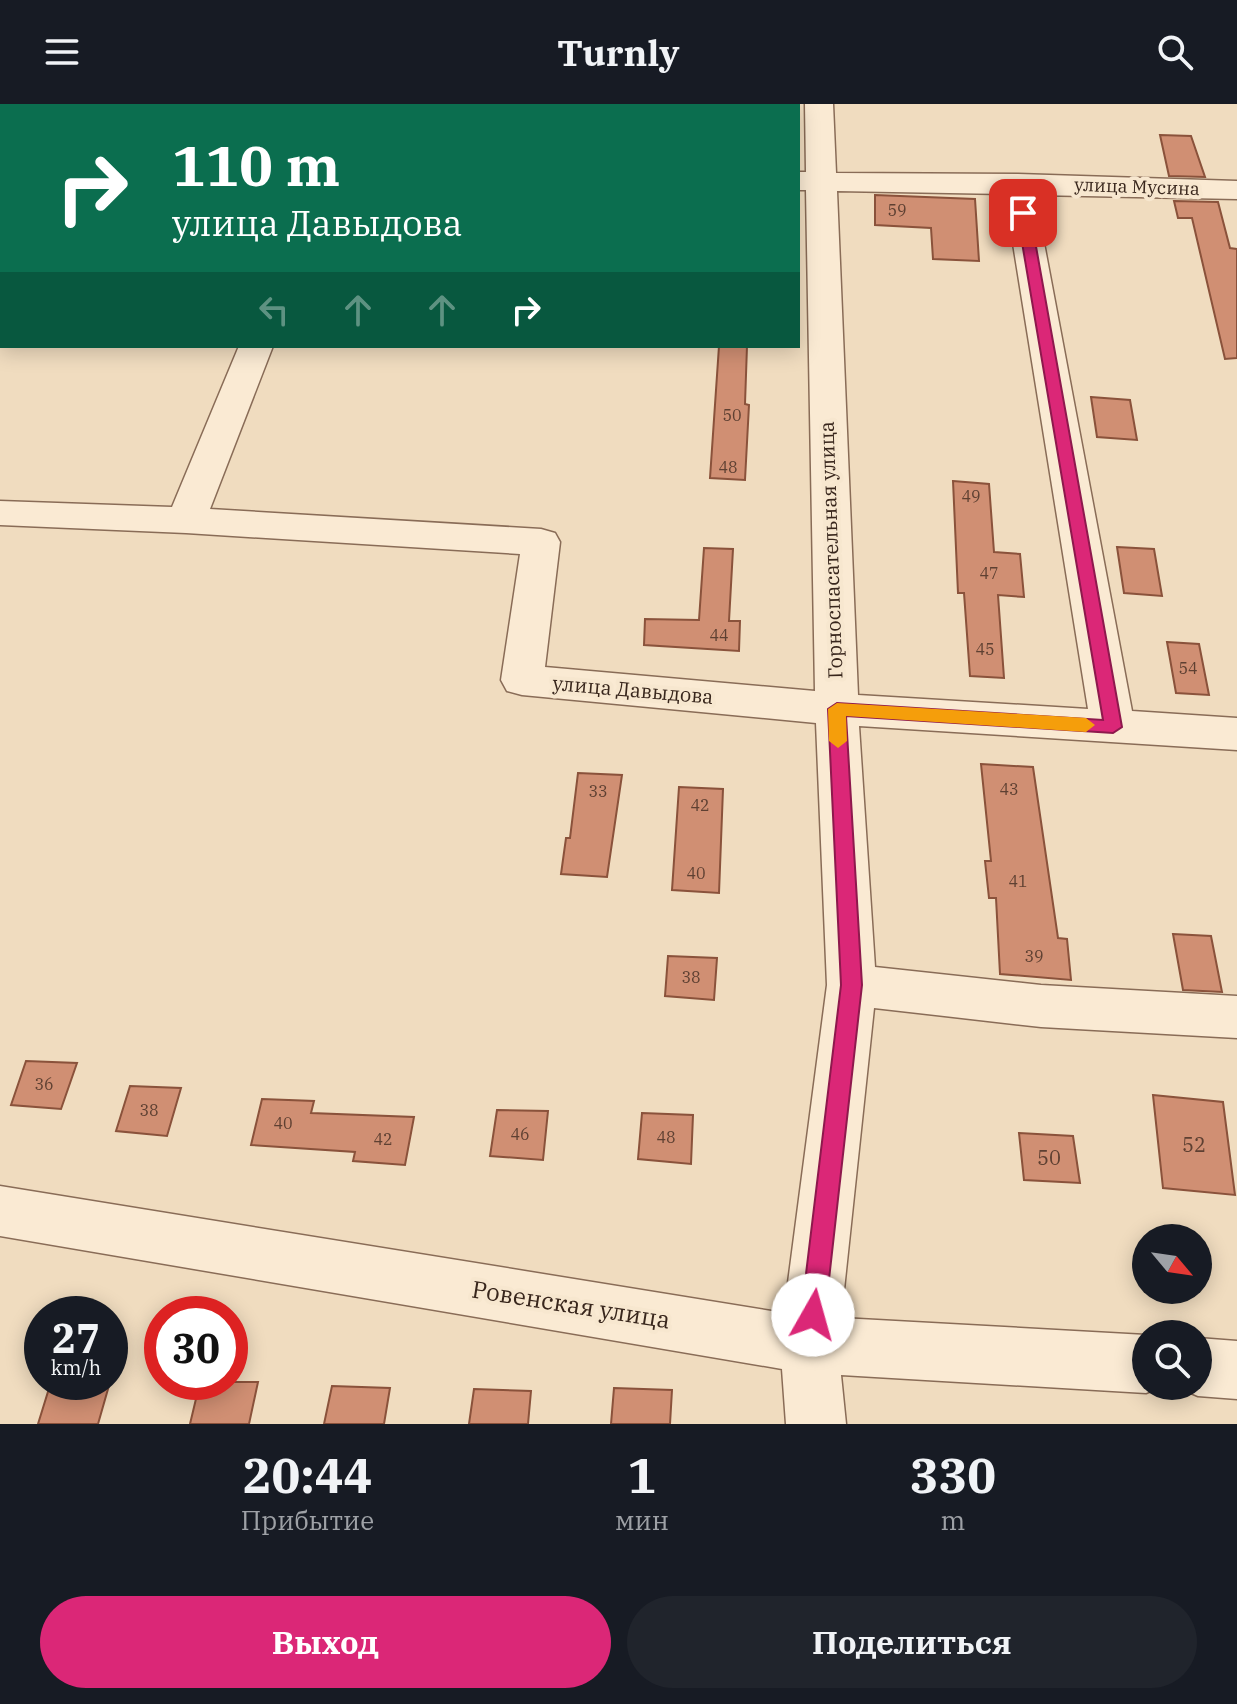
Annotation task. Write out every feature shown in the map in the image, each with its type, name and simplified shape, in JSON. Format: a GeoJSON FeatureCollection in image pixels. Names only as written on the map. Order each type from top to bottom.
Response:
{"type":"FeatureCollection","features":[{"type":"Feature","properties":{"kind":"street","name":"Горноспасательная улица"},"geometry":{"type":"LineString","coordinates":[[816,1424],[809,1345],[852,985],[808,181],[819,104]]}},
{"type":"Feature","properties":{"kind":"street","name":"улица Мусина"},"geometry":{"type":"LineString","coordinates":[[808,181],[1018,183],[1237,190]]}},
{"type":"Feature","properties":{"kind":"street"},"geometry":{"type":"LineString","coordinates":[[1018,183],[1113,727]]}},
{"type":"Feature","properties":{"kind":"street"},"geometry":{"type":"LineString","coordinates":[[186,520],[255,348]]}},
{"type":"Feature","properties":{"kind":"street","name":"улица Давыдова"},"geometry":{"type":"LineString","coordinates":[[0,513],[186,520],[541,542],[522,680],[837,709],[1237,734]]}},
{"type":"Feature","properties":{"kind":"street"},"geometry":{"type":"LineString","coordinates":[[852,985],[1041,1006],[1237,1017]]}},
{"type":"Feature","properties":{"kind":"street","name":"Ровенская улица"},"geometry":{"type":"LineString","coordinates":[[0,1211],[809,1345],[1132,1363]]}},
{"type":"Feature","properties":{"kind":"street"},"geometry":{"type":"LineString","coordinates":[[1212,1368],[1237,1370]]}},
{"type":"Feature","properties":{"kind":"building"},"geometry":{"type":"Polygon","coordinates":[[[1160,135],[1191,136],[1205,177],[1169,176],[1160,135]]]}},
{"type":"Feature","properties":{"kind":"building"},"geometry":{"type":"Polygon","coordinates":[[[875,195],[975,199],[979,261],[933,259],[931,228],[875,225],[875,195]]]}},
{"type":"Feature","properties":{"kind":"building"},"geometry":{"type":"Polygon","coordinates":[[[1174,201],[1218,202],[1230,248],[1237,249],[1237,358],[1225,359],[1192,218],[1178,218],[1174,201]]]}},
{"type":"Feature","properties":{"kind":"building"},"geometry":{"type":"Polygon","coordinates":[[[719,348],[747,348],[745,404],[749,405],[745,480],[710,478],[719,348]]]}},
{"type":"Feature","properties":{"kind":"building"},"geometry":{"type":"Polygon","coordinates":[[[1091,397],[1130,400],[1137,440],[1097,437],[1091,397]]]}},
{"type":"Feature","properties":{"kind":"building"},"geometry":{"type":"Polygon","coordinates":[[[953,481],[989,484],[994,552],[1020,554],[1024,597],[998,595],[1004,678],[970,676],[964,593],[958,593],[953,481]]]}},
{"type":"Feature","properties":{"kind":"building"},"geometry":{"type":"Polygon","coordinates":[[[1117,547],[1154,549],[1162,596],[1124,593],[1117,547]]]}},
{"type":"Feature","properties":{"kind":"building"},"geometry":{"type":"Polygon","coordinates":[[[704,548],[733,549],[729,621],[740,621],[739,651],[644,645],[645,619],[699,620],[704,548]]]}},
{"type":"Feature","properties":{"kind":"building"},"geometry":{"type":"Polygon","coordinates":[[[1167,642],[1199,644],[1209,695],[1176,693],[1167,642]]]}},
{"type":"Feature","properties":{"kind":"building"},"geometry":{"type":"Polygon","coordinates":[[[981,764],[1033,767],[1058,938],[1067,939],[1071,980],[1000,974],[996,898],[989,898],[985,861],[991,861],[981,764]]]}},
{"type":"Feature","properties":{"kind":"building"},"geometry":{"type":"Polygon","coordinates":[[[578,773],[622,775],[607,877],[561,874],[566,838],[570,838],[578,773]]]}},
{"type":"Feature","properties":{"kind":"building"},"geometry":{"type":"Polygon","coordinates":[[[679,787],[723,789],[719,893],[672,890],[679,787]]]}},
{"type":"Feature","properties":{"kind":"building"},"geometry":{"type":"Polygon","coordinates":[[[1173,934],[1211,936],[1222,992],[1183,990],[1173,934]]]}},
{"type":"Feature","properties":{"kind":"building"},"geometry":{"type":"Polygon","coordinates":[[[668,956],[717,958],[714,1000],[665,996],[668,956]]]}},
{"type":"Feature","properties":{"kind":"building"},"geometry":{"type":"Polygon","coordinates":[[[26,1061],[77,1063],[61,1109],[11,1105],[26,1061]]]}},
{"type":"Feature","properties":{"kind":"building"},"geometry":{"type":"Polygon","coordinates":[[[130,1086],[181,1088],[167,1136],[116,1131],[130,1086]]]}},
{"type":"Feature","properties":{"kind":"building"},"geometry":{"type":"Polygon","coordinates":[[[1153,1095],[1223,1102],[1235,1195],[1163,1188],[1153,1095]]]}},
{"type":"Feature","properties":{"kind":"building"},"geometry":{"type":"Polygon","coordinates":[[[262,1099],[314,1101],[311,1113],[414,1117],[405,1165],[353,1161],[355,1152],[251,1145],[262,1099]]]}},
{"type":"Feature","properties":{"kind":"building"},"geometry":{"type":"Polygon","coordinates":[[[497,1110],[548,1111],[543,1160],[490,1156],[497,1110]]]}},
{"type":"Feature","properties":{"kind":"building"},"geometry":{"type":"Polygon","coordinates":[[[642,1113],[693,1115],[691,1164],[638,1159],[642,1113]]]}},
{"type":"Feature","properties":{"kind":"building"},"geometry":{"type":"Polygon","coordinates":[[[1019,1133],[1073,1136],[1080,1183],[1024,1180],[1019,1133]]]}},
{"type":"Feature","properties":{"kind":"building"},"geometry":{"type":"Polygon","coordinates":[[[248,1382],[258,1382],[249,1424],[190,1424],[196,1400],[248,1400],[248,1382]]]}},
{"type":"Feature","properties":{"kind":"building"},"geometry":{"type":"Polygon","coordinates":[[[332,1386],[390,1388],[384,1424],[324,1424],[332,1386]]]}},
{"type":"Feature","properties":{"kind":"building"},"geometry":{"type":"Polygon","coordinates":[[[614,1388],[672,1390],[670,1424],[611,1424],[614,1388]]]}},
{"type":"Feature","properties":{"kind":"building"},"geometry":{"type":"Polygon","coordinates":[[[474,1389],[531,1391],[528,1424],[469,1424],[474,1389]]]}},
{"type":"Feature","properties":{"kind":"building"},"geometry":{"type":"Polygon","coordinates":[[[45,1400],[105,1400],[98,1424],[38,1424],[45,1400]]]}},
{"type":"Feature","properties":{"kind":"slow traffic"},"geometry":{"type":"LineString","coordinates":[[838,741],[837,709],[1086,725]]}},
{"type":"Feature","properties":{"kind":"route"},"geometry":{"type":"LineString","coordinates":[[813,1315],[852,985],[837,709],[1113,727],[1023,213]]}}]}
